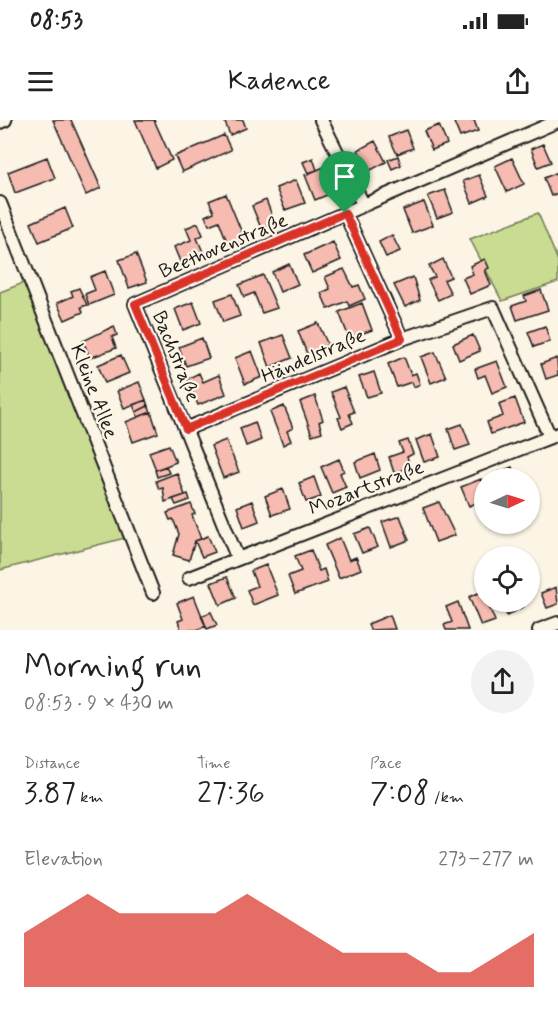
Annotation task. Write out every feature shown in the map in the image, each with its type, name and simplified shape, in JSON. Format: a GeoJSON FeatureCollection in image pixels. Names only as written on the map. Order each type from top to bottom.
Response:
{"type":"FeatureCollection","features":[{"type":"Feature","properties":{"kind":"street"},"geometry":{"type":"LineString","coordinates":[[0,122],[5,120]]}},
{"type":"Feature","properties":{"kind":"street"},"geometry":{"type":"LineString","coordinates":[[321,120],[363,204]]}},
{"type":"Feature","properties":{"kind":"street","name":"Beethovenstraße"},"geometry":{"type":"LineString","coordinates":[[135,304],[558,121]]}},
{"type":"Feature","properties":{"kind":"street","name":"Kleine Allee"},"geometry":{"type":"LineString","coordinates":[[0,202],[153,594]]}},
{"type":"Feature","properties":{"kind":"street"},"geometry":{"type":"LineString","coordinates":[[345,213],[402,339]]}},
{"type":"Feature","properties":{"kind":"street","name":"Bachstraße"},"geometry":{"type":"LineString","coordinates":[[135,304],[237,557]]}},
{"type":"Feature","properties":{"kind":"street","name":"Händelstraße"},"geometry":{"type":"LineString","coordinates":[[186,429],[402,339],[493,308],[554,436]]}},
{"type":"Feature","properties":{"kind":"street","name":"Mozartstraße"},"geometry":{"type":"LineString","coordinates":[[189,578],[237,557],[554,436]]}},
{"type":"Feature","properties":{"kind":"street"},"geometry":{"type":"LineString","coordinates":[[539,630],[558,623]]}},
{"type":"Feature","properties":{"kind":"green space"},"geometry":{"type":"Polygon","coordinates":[[[538,213],[558,261],[558,282],[502,301],[470,239],[538,213]]]}},
{"type":"Feature","properties":{"kind":"green space"},"geometry":{"type":"Polygon","coordinates":[[[26,282],[125,538],[0,570],[0,292],[26,282]]]}},
{"type":"Feature","properties":{"kind":"building"},"geometry":{"type":"Polygon","coordinates":[[[53,120],[71,120],[101,188],[86,195],[53,120]]]}},
{"type":"Feature","properties":{"kind":"building"},"geometry":{"type":"Polygon","coordinates":[[[135,120],[154,120],[172,160],[156,168],[135,120]]]}},
{"type":"Feature","properties":{"kind":"building"},"geometry":{"type":"Polygon","coordinates":[[[224,120],[243,120],[246,128],[230,135],[224,120]]]}},
{"type":"Feature","properties":{"kind":"building"},"geometry":{"type":"Polygon","coordinates":[[[453,120],[474,120],[478,131],[460,137],[453,120]]]}},
{"type":"Feature","properties":{"kind":"building"},"geometry":{"type":"Polygon","coordinates":[[[439,125],[447,144],[432,150],[424,131],[439,125]]]}},
{"type":"Feature","properties":{"kind":"building"},"geometry":{"type":"Polygon","coordinates":[[[406,130],[413,148],[397,154],[389,137],[406,130]]]}},
{"type":"Feature","properties":{"kind":"building"},"geometry":{"type":"Polygon","coordinates":[[[224,135],[231,150],[182,172],[175,156],[224,135]]]}},
{"type":"Feature","properties":{"kind":"building"},"geometry":{"type":"Polygon","coordinates":[[[375,141],[386,162],[369,171],[358,150],[375,141]]]}},
{"type":"Feature","properties":{"kind":"building"},"geometry":{"type":"Polygon","coordinates":[[[543,144],[551,162],[538,167],[531,149],[543,144]]]}},
{"type":"Feature","properties":{"kind":"building"},"geometry":{"type":"Polygon","coordinates":[[[398,156],[401,165],[392,169],[388,160],[398,156]]]}},
{"type":"Feature","properties":{"kind":"building"},"geometry":{"type":"Polygon","coordinates":[[[47,157],[55,178],[15,193],[8,172],[47,157]]]}},
{"type":"Feature","properties":{"kind":"building"},"geometry":{"type":"Polygon","coordinates":[[[313,158],[317,170],[308,173],[303,162],[313,158]]]}},
{"type":"Feature","properties":{"kind":"building"},"geometry":{"type":"Polygon","coordinates":[[[512,158],[524,184],[507,192],[495,166],[512,158]]]}},
{"type":"Feature","properties":{"kind":"building"},"geometry":{"type":"Polygon","coordinates":[[[324,167],[334,192],[315,200],[305,175],[324,167]]]}},
{"type":"Feature","properties":{"kind":"building"},"geometry":{"type":"Polygon","coordinates":[[[558,172],[558,193],[551,196],[544,178],[558,172]]]}},
{"type":"Feature","properties":{"kind":"building"},"geometry":{"type":"Polygon","coordinates":[[[479,175],[488,196],[472,203],[463,181],[479,175]]]}},
{"type":"Feature","properties":{"kind":"building"},"geometry":{"type":"Polygon","coordinates":[[[296,180],[305,203],[285,210],[276,188],[296,180]]]}},
{"type":"Feature","properties":{"kind":"building"},"geometry":{"type":"Polygon","coordinates":[[[445,190],[453,212],[437,218],[428,196],[445,190]]]}},
{"type":"Feature","properties":{"kind":"building"},"geometry":{"type":"Polygon","coordinates":[[[226,194],[245,240],[229,247],[219,221],[209,225],[205,216],[214,212],[209,201],[226,194]]]}},
{"type":"Feature","properties":{"kind":"building"},"geometry":{"type":"Polygon","coordinates":[[[266,200],[275,223],[261,228],[252,206],[266,200]]]}},
{"type":"Feature","properties":{"kind":"building"},"geometry":{"type":"Polygon","coordinates":[[[424,202],[433,225],[412,233],[403,210],[424,202]]]}},
{"type":"Feature","properties":{"kind":"building"},"geometry":{"type":"Polygon","coordinates":[[[65,208],[73,228],[39,242],[31,223],[65,208]]]}},
{"type":"Feature","properties":{"kind":"building"},"geometry":{"type":"Polygon","coordinates":[[[198,223],[203,235],[197,238],[204,254],[181,264],[174,247],[191,240],[186,228],[198,223]]]}},
{"type":"Feature","properties":{"kind":"building"},"geometry":{"type":"Polygon","coordinates":[[[392,235],[400,251],[386,257],[379,242],[392,235]]]}},
{"type":"Feature","properties":{"kind":"building"},"geometry":{"type":"Polygon","coordinates":[[[333,242],[341,260],[312,273],[304,255],[333,242]]]}},
{"type":"Feature","properties":{"kind":"building"},"geometry":{"type":"Polygon","coordinates":[[[136,254],[147,282],[129,288],[119,260],[136,254]]]}},
{"type":"Feature","properties":{"kind":"building"},"geometry":{"type":"Polygon","coordinates":[[[443,259],[451,277],[444,280],[451,294],[438,300],[428,280],[435,277],[429,266],[443,259]]]}},
{"type":"Feature","properties":{"kind":"building"},"geometry":{"type":"Polygon","coordinates":[[[485,259],[489,268],[485,270],[491,285],[470,294],[463,278],[473,274],[470,266],[485,259]]]}},
{"type":"Feature","properties":{"kind":"building"},"geometry":{"type":"Polygon","coordinates":[[[289,264],[298,284],[280,292],[272,272],[289,264]]]}},
{"type":"Feature","properties":{"kind":"building"},"geometry":{"type":"Polygon","coordinates":[[[344,269],[353,287],[359,285],[365,299],[349,306],[347,301],[328,309],[321,293],[330,289],[325,277],[344,269]]]}},
{"type":"Feature","properties":{"kind":"building"},"geometry":{"type":"Polygon","coordinates":[[[105,271],[114,295],[89,305],[85,294],[95,290],[90,277],[105,271]]]}},
{"type":"Feature","properties":{"kind":"building"},"geometry":{"type":"Polygon","coordinates":[[[263,275],[277,308],[262,313],[254,293],[244,297],[239,285],[263,275]]]}},
{"type":"Feature","properties":{"kind":"building"},"geometry":{"type":"Polygon","coordinates":[[[413,277],[420,300],[405,307],[394,285],[413,277]]]}},
{"type":"Feature","properties":{"kind":"building"},"geometry":{"type":"Polygon","coordinates":[[[79,288],[87,305],[81,307],[83,312],[65,320],[57,303],[73,296],[71,291],[79,288]]]}},
{"type":"Feature","properties":{"kind":"building"},"geometry":{"type":"Polygon","coordinates":[[[541,290],[548,310],[517,320],[512,306],[526,301],[524,296],[541,290]]]}},
{"type":"Feature","properties":{"kind":"building"},"geometry":{"type":"Polygon","coordinates":[[[232,294],[240,316],[223,322],[215,300],[232,294]]]}},
{"type":"Feature","properties":{"kind":"building"},"geometry":{"type":"Polygon","coordinates":[[[193,302],[201,323],[183,330],[175,309],[193,302]]]}},
{"type":"Feature","properties":{"kind":"building"},"geometry":{"type":"Polygon","coordinates":[[[362,303],[372,330],[349,338],[339,312],[362,303]]]}},
{"type":"Feature","properties":{"kind":"building"},"geometry":{"type":"Polygon","coordinates":[[[318,323],[328,345],[307,354],[298,331],[318,323]]]}},
{"type":"Feature","properties":{"kind":"building"},"geometry":{"type":"Polygon","coordinates":[[[114,326],[117,335],[112,337],[116,348],[90,358],[83,341],[114,326]]]}},
{"type":"Feature","properties":{"kind":"building"},"geometry":{"type":"Polygon","coordinates":[[[545,326],[550,341],[534,347],[528,332],[545,326]]]}},
{"type":"Feature","properties":{"kind":"building"},"geometry":{"type":"Polygon","coordinates":[[[283,335],[292,358],[270,367],[261,343],[283,335]]]}},
{"type":"Feature","properties":{"kind":"building"},"geometry":{"type":"Polygon","coordinates":[[[473,335],[480,351],[459,360],[453,344],[473,335]]]}},
{"type":"Feature","properties":{"kind":"building"},"geometry":{"type":"Polygon","coordinates":[[[202,338],[209,358],[186,366],[179,347],[202,338]]]}},
{"type":"Feature","properties":{"kind":"building"},"geometry":{"type":"Polygon","coordinates":[[[252,351],[262,377],[245,384],[235,358],[252,351]]]}},
{"type":"Feature","properties":{"kind":"building"},"geometry":{"type":"Polygon","coordinates":[[[435,352],[446,377],[431,383],[421,357],[435,352]]]}},
{"type":"Feature","properties":{"kind":"building"},"geometry":{"type":"Polygon","coordinates":[[[121,355],[129,373],[105,383],[98,365],[121,355]]]}},
{"type":"Feature","properties":{"kind":"building"},"geometry":{"type":"Polygon","coordinates":[[[404,357],[411,375],[416,373],[420,384],[414,387],[412,382],[397,387],[388,364],[404,357]]]}},
{"type":"Feature","properties":{"kind":"building"},"geometry":{"type":"Polygon","coordinates":[[[557,358],[558,375],[546,379],[541,364],[557,358]]]}},
{"type":"Feature","properties":{"kind":"building"},"geometry":{"type":"Polygon","coordinates":[[[497,361],[507,387],[492,393],[485,375],[478,378],[475,369],[497,361]]]}},
{"type":"Feature","properties":{"kind":"building"},"geometry":{"type":"Polygon","coordinates":[[[374,372],[381,393],[367,397],[359,377],[374,372]]]}},
{"type":"Feature","properties":{"kind":"building"},"geometry":{"type":"Polygon","coordinates":[[[199,373],[203,382],[219,375],[226,394],[198,405],[187,379],[199,373]]]}},
{"type":"Feature","properties":{"kind":"building"},"geometry":{"type":"Polygon","coordinates":[[[139,382],[146,400],[124,408],[117,391],[139,382]]]}},
{"type":"Feature","properties":{"kind":"building"},"geometry":{"type":"Polygon","coordinates":[[[344,387],[354,412],[349,414],[353,423],[342,428],[338,418],[341,417],[331,392],[344,387]]]}},
{"type":"Feature","properties":{"kind":"building"},"geometry":{"type":"Polygon","coordinates":[[[315,396],[323,420],[319,422],[322,432],[312,435],[300,402],[315,396]]]}},
{"type":"Feature","properties":{"kind":"building"},"geometry":{"type":"Polygon","coordinates":[[[515,398],[524,422],[491,434],[487,422],[503,416],[499,404],[515,398]]]}},
{"type":"Feature","properties":{"kind":"building"},"geometry":{"type":"Polygon","coordinates":[[[146,400],[148,406],[136,412],[133,405],[146,400]]]}},
{"type":"Feature","properties":{"kind":"building"},"geometry":{"type":"Polygon","coordinates":[[[148,406],[151,412],[138,417],[136,412],[148,406]]]}},
{"type":"Feature","properties":{"kind":"building"},"geometry":{"type":"Polygon","coordinates":[[[284,406],[293,428],[287,431],[291,441],[283,445],[270,412],[284,406]]]}},
{"type":"Feature","properties":{"kind":"building"},"geometry":{"type":"Polygon","coordinates":[[[151,412],[158,433],[133,442],[126,422],[151,412]]]}},
{"type":"Feature","properties":{"kind":"building"},"geometry":{"type":"Polygon","coordinates":[[[255,422],[261,440],[246,446],[240,428],[255,422]]]}},
{"type":"Feature","properties":{"kind":"building"},"geometry":{"type":"Polygon","coordinates":[[[462,424],[470,445],[455,450],[448,429],[462,424]]]}},
{"type":"Feature","properties":{"kind":"building"},"geometry":{"type":"Polygon","coordinates":[[[432,434],[440,457],[424,462],[416,440],[432,434]]]}},
{"type":"Feature","properties":{"kind":"building"},"geometry":{"type":"Polygon","coordinates":[[[226,440],[239,472],[223,478],[211,446],[226,440]]]}},
{"type":"Feature","properties":{"kind":"building"},"geometry":{"type":"Polygon","coordinates":[[[408,440],[413,454],[407,457],[410,467],[394,473],[389,457],[403,452],[399,443],[408,440]]]}},
{"type":"Feature","properties":{"kind":"building"},"geometry":{"type":"Polygon","coordinates":[[[169,445],[176,462],[156,470],[149,452],[169,445]]]}},
{"type":"Feature","properties":{"kind":"building"},"geometry":{"type":"Polygon","coordinates":[[[375,454],[380,470],[360,478],[355,462],[375,454]]]}},
{"type":"Feature","properties":{"kind":"building"},"geometry":{"type":"Polygon","coordinates":[[[339,459],[344,471],[340,473],[346,487],[332,493],[321,467],[339,459]]]}},
{"type":"Feature","properties":{"kind":"building"},"geometry":{"type":"Polygon","coordinates":[[[166,466],[169,473],[157,477],[155,470],[166,466]]]}},
{"type":"Feature","properties":{"kind":"building"},"geometry":{"type":"Polygon","coordinates":[[[177,473],[185,495],[165,502],[163,488],[159,489],[156,481],[177,473]]]}},
{"type":"Feature","properties":{"kind":"building"},"geometry":{"type":"Polygon","coordinates":[[[314,477],[321,497],[306,502],[299,483],[314,477]]]}},
{"type":"Feature","properties":{"kind":"building"},"geometry":{"type":"Polygon","coordinates":[[[474,482],[474,504],[469,506],[461,487],[474,482]]]}},
{"type":"Feature","properties":{"kind":"building"},"geometry":{"type":"Polygon","coordinates":[[[283,489],[290,509],[272,515],[265,496],[283,489]]]}},
{"type":"Feature","properties":{"kind":"building"},"geometry":{"type":"Polygon","coordinates":[[[188,494],[190,500],[176,505],[173,499],[188,494]]]}},
{"type":"Feature","properties":{"kind":"building"},"geometry":{"type":"Polygon","coordinates":[[[252,501],[259,521],[244,527],[237,507],[252,501]]]}},
{"type":"Feature","properties":{"kind":"building"},"geometry":{"type":"Polygon","coordinates":[[[439,502],[455,535],[436,542],[423,508],[439,502]]]}},
{"type":"Feature","properties":{"kind":"building"},"geometry":{"type":"Polygon","coordinates":[[[191,504],[195,514],[192,515],[201,539],[195,541],[189,560],[173,555],[179,534],[173,519],[170,520],[167,513],[191,504]]]}},
{"type":"Feature","properties":{"kind":"building"},"geometry":{"type":"Polygon","coordinates":[[[400,516],[409,540],[391,547],[382,522],[400,516]]]}},
{"type":"Feature","properties":{"kind":"building"},"geometry":{"type":"Polygon","coordinates":[[[370,528],[378,547],[362,553],[354,534],[370,528]]]}},
{"type":"Feature","properties":{"kind":"building"},"geometry":{"type":"Polygon","coordinates":[[[208,536],[215,552],[202,557],[195,541],[208,536]]]}},
{"type":"Feature","properties":{"kind":"building"},"geometry":{"type":"Polygon","coordinates":[[[340,538],[349,560],[356,557],[361,569],[339,578],[325,545],[340,538]]]}},
{"type":"Feature","properties":{"kind":"building"},"geometry":{"type":"Polygon","coordinates":[[[311,550],[319,571],[324,569],[328,582],[295,594],[288,576],[301,571],[295,556],[311,550]]]}},
{"type":"Feature","properties":{"kind":"building"},"geometry":{"type":"Polygon","coordinates":[[[266,565],[278,595],[253,605],[247,590],[257,586],[251,571],[266,565]]]}},
{"type":"Feature","properties":{"kind":"building"},"geometry":{"type":"Polygon","coordinates":[[[227,577],[236,598],[220,605],[211,583],[227,577]]]}},
{"type":"Feature","properties":{"kind":"building"},"geometry":{"type":"Polygon","coordinates":[[[556,587],[558,604],[547,608],[541,593],[556,587]]]}},
{"type":"Feature","properties":{"kind":"building"},"geometry":{"type":"Polygon","coordinates":[[[474,595],[474,609],[469,597],[474,595]]]}},
{"type":"Feature","properties":{"kind":"building"},"geometry":{"type":"Polygon","coordinates":[[[194,596],[206,626],[197,630],[181,630],[178,621],[183,619],[177,603],[194,596]]]}},
{"type":"Feature","properties":{"kind":"building"},"geometry":{"type":"Polygon","coordinates":[[[458,602],[468,630],[446,630],[444,625],[452,622],[446,607],[458,602]]]}},
{"type":"Feature","properties":{"kind":"building"},"geometry":{"type":"Polygon","coordinates":[[[211,612],[217,625],[207,629],[201,616],[211,612]]]}},
{"type":"Feature","properties":{"kind":"building"},"geometry":{"type":"Polygon","coordinates":[[[475,612],[491,612],[495,621],[481,626],[475,612]]]}},
{"type":"Feature","properties":{"kind":"building"},"geometry":{"type":"Polygon","coordinates":[[[390,615],[395,629],[370,630],[368,624],[390,615]]]}},
{"type":"Feature","properties":{"kind":"route"},"geometry":{"type":"LineString","coordinates":[[345,213],[402,339],[186,429],[135,304],[345,213]]}}]}
